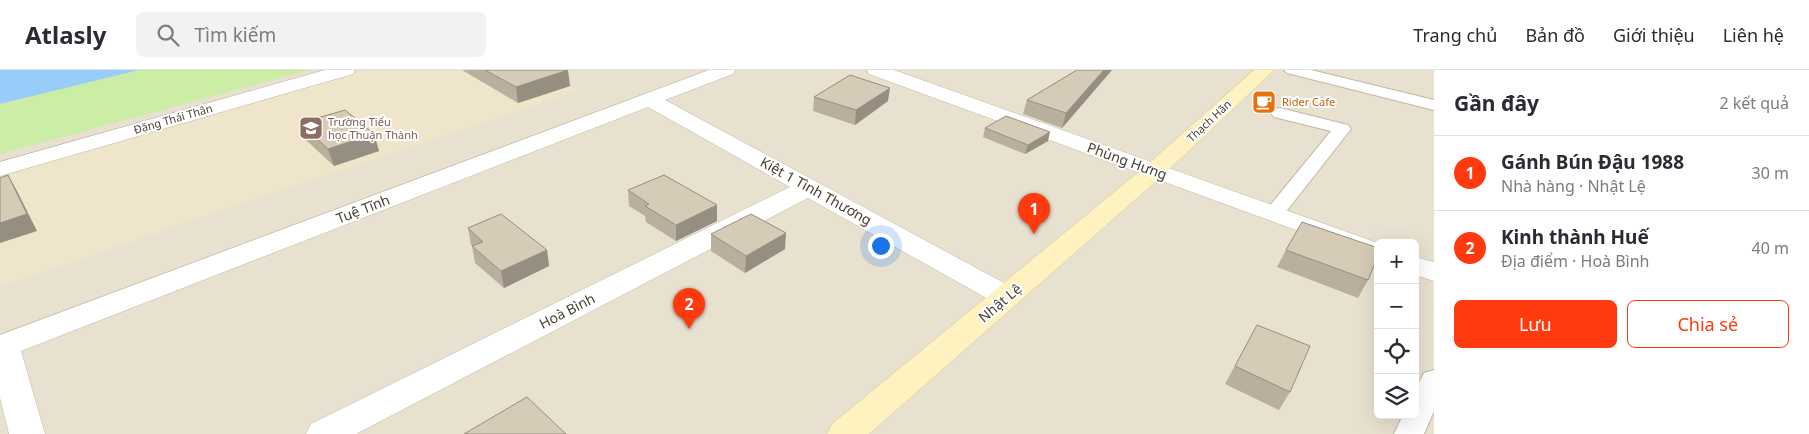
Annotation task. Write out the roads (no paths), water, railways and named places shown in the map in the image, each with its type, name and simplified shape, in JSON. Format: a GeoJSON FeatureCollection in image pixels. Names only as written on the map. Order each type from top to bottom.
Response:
{"type":"FeatureCollection","features":[{"type":"Feature","properties":{"kind":"street","name":"Đặng Thái Thân"},"geometry":{"type":"LineString","coordinates":[[0,169],[346,70]]}},
{"type":"Feature","properties":{"kind":"street"},"geometry":{"type":"LineString","coordinates":[[669,70],[697,82]]}},
{"type":"Feature","properties":{"kind":"street","name":"Tuệ Tĩnh"},"geometry":{"type":"LineString","coordinates":[[1,347],[726,70]]}},
{"type":"Feature","properties":{"kind":"street","name":"Phùng Hưng"},"geometry":{"type":"LineString","coordinates":[[876,70],[1374,251]]}},
{"type":"Feature","properties":{"kind":"street","name":"Thạch Hãn"},"geometry":{"type":"LineString","coordinates":[[1154,171],[1265,70]]}},
{"type":"Feature","properties":{"kind":"street","name":"Kiệt 1 Tình Thương"},"geometry":{"type":"LineString","coordinates":[[650,100],[1007,297]]}},
{"type":"Feature","properties":{"kind":"street","name":"Nhật Lệ"},"geometry":{"type":"LineString","coordinates":[[845,434],[1154,171]]}},
{"type":"Feature","properties":{"kind":"street","name":"Hoà Bình"},"geometry":{"type":"LineString","coordinates":[[324,434],[810,187]]}},
{"type":"Feature","properties":{"kind":"street"},"geometry":{"type":"LineString","coordinates":[[1419,266],[1434,272]]}},
{"type":"Feature","properties":{"kind":"street"},"geometry":{"type":"LineString","coordinates":[[1,347],[26,434]]}},
{"type":"Feature","properties":{"kind":"lane"},"geometry":{"type":"LineString","coordinates":[[1292,70],[1434,106]]}},
{"type":"Feature","properties":{"kind":"lane"},"geometry":{"type":"LineString","coordinates":[[1274,214],[1342,129],[1280,113]]}},
{"type":"Feature","properties":{"kind":"lane"},"geometry":{"type":"LineString","coordinates":[[1409,434],[1434,380]]}},
{"type":"Feature","properties":{"kind":"water"},"geometry":{"type":"Polygon","coordinates":[[[0,70],[139,70],[0,104],[0,70]]]}},
{"type":"Feature","properties":{"kind":"place","name":"Rider Cafe"},"geometry":{"type":"Point","coordinates":[1264,102]}},
{"type":"Feature","properties":{"kind":"place","name":"Trường Tiểu học Thuận Thành"},"geometry":{"type":"Point","coordinates":[311,128]}},
{"type":"Feature","properties":{"kind":"place","name":"Gánh Bún Đậu 1988"},"geometry":{"type":"Point","coordinates":[1034,234]}},
{"type":"Feature","properties":{"kind":"place","name":"Kinh thành Huế"},"geometry":{"type":"Point","coordinates":[689,329]}}]}
